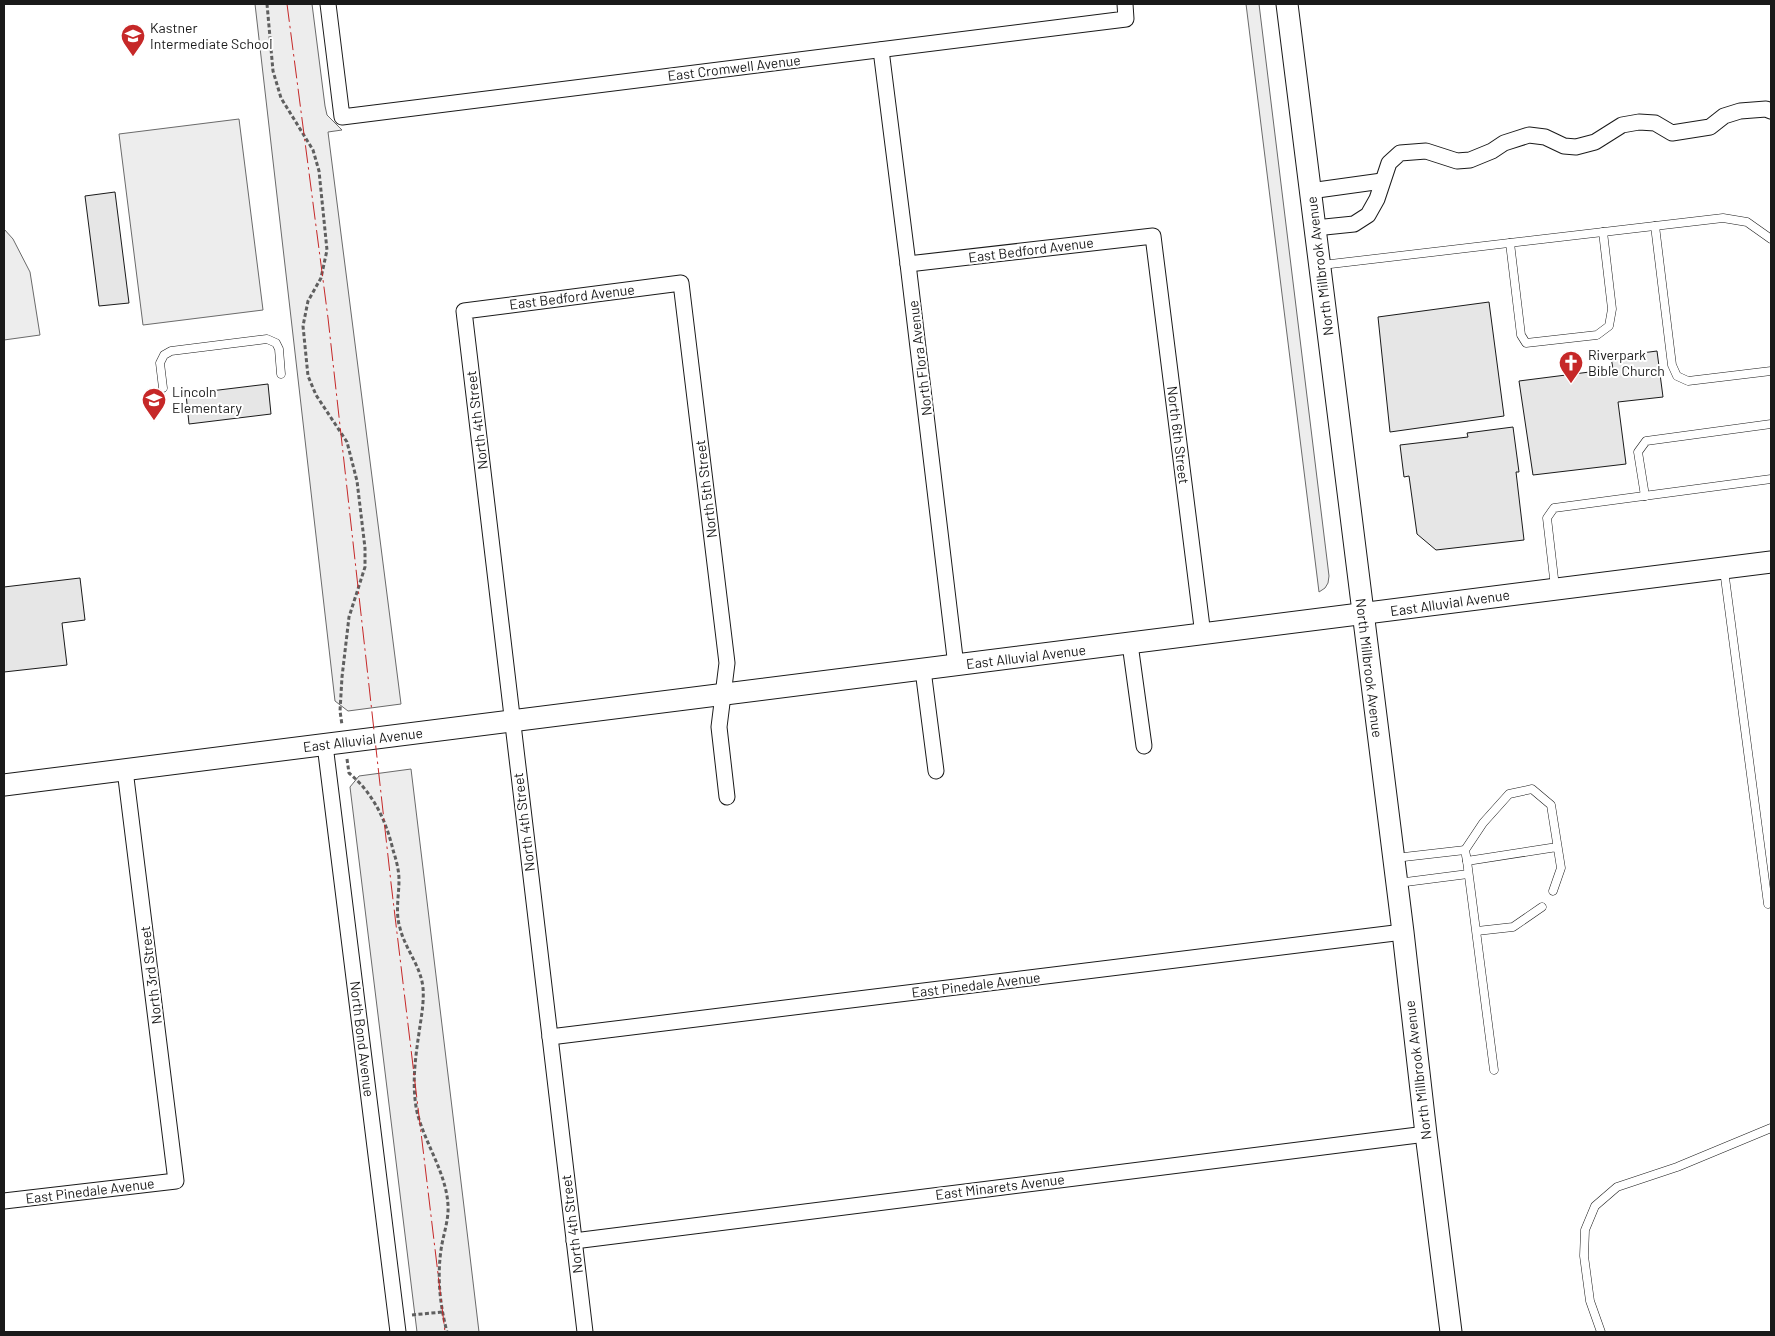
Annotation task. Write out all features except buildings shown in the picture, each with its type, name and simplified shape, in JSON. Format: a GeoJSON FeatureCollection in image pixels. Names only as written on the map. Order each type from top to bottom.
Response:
{"type":"FeatureCollection","features":[{"type":"Feature","properties":{"kind":"main road","name":"North Millbrook Avenue"},"geometry":{"type":"LineString","coordinates":[[1287,4],[1451,1332]]}},
{"type":"Feature","properties":{"kind":"main road","name":"East Alluvial Avenue"},"geometry":{"type":"LineString","coordinates":[[4,785],[723,696],[1771,562]]}},
{"type":"Feature","properties":{"kind":"street","name":"East Cromwell Avenue"},"geometry":{"type":"LineString","coordinates":[[328,4],[342,117],[881,50],[1126,11]]}},
{"type":"Feature","properties":{"kind":"street","name":"North Flora Avenue"},"geometry":{"type":"LineString","coordinates":[[881,50],[956,666]]}},
{"type":"Feature","properties":{"kind":"street"},"geometry":{"type":"LineString","coordinates":[[1315,228],[1354,224],[1368,215],[1377,199],[1389,163],[1400,154],[1426,151],[1457,161],[1470,160],[1492,151],[1504,143],[1529,135],[1545,137],[1564,146],[1576,147],[1595,142],[1622,125],[1639,122],[1655,123],[1672,133],[1710,127],[1724,116],[1740,110],[1766,109],[1771,111]]}},
{"type":"Feature","properties":{"kind":"street"},"geometry":{"type":"LineString","coordinates":[[1310,191],[1382,181]]}},
{"type":"Feature","properties":{"kind":"street","name":"East Bedford Avenue"},"geometry":{"type":"LineString","coordinates":[[908,264],[1153,236]]}},
{"type":"Feature","properties":{"kind":"street","name":"North 6th Street"},"geometry":{"type":"LineString","coordinates":[[1153,236],[1203,635]]}},
{"type":"Feature","properties":{"kind":"street","name":"East Bedford Avenue"},"geometry":{"type":"LineString","coordinates":[[464,311],[681,283]]}},
{"type":"Feature","properties":{"kind":"street","name":"North 5th Street"},"geometry":{"type":"LineString","coordinates":[[681,283],[727,663],[723,696]]}},
{"type":"Feature","properties":{"kind":"street","name":"North 4th Street"},"geometry":{"type":"LineString","coordinates":[[464,311],[585,1332]]}},
{"type":"Feature","properties":{"kind":"street"},"geometry":{"type":"LineString","coordinates":[[1130,644],[1144,746]]}},
{"type":"Feature","properties":{"kind":"street"},"geometry":{"type":"LineString","coordinates":[[923,670],[936,771]]}},
{"type":"Feature","properties":{"kind":"street"},"geometry":{"type":"LineString","coordinates":[[723,696],[719,727],[727,797]]}},
{"type":"Feature","properties":{"kind":"street","name":"North Bond Avenue"},"geometry":{"type":"LineString","coordinates":[[325,745],[398,1332]]}},
{"type":"Feature","properties":{"kind":"street","name":"North 3rd Street"},"geometry":{"type":"LineString","coordinates":[[126,770],[176,1181]]}},
{"type":"Feature","properties":{"kind":"street","name":"East Pinedale Avenue"},"geometry":{"type":"LineString","coordinates":[[550,1038],[1403,932]]}},
{"type":"Feature","properties":{"kind":"street","name":"East Minarets Avenue"},"geometry":{"type":"LineString","coordinates":[[574,1241],[1426,1134]]}},
{"type":"Feature","properties":{"kind":"street","name":"East Pinedale Avenue"},"geometry":{"type":"LineString","coordinates":[[4,1201],[176,1181]]}},
{"type":"Feature","properties":{"kind":"lane"},"geometry":{"type":"LineString","coordinates":[[1319,265],[1723,218],[1747,222],[1771,239]]}},
{"type":"Feature","properties":{"kind":"lane"},"geometry":{"type":"LineString","coordinates":[[1655,226],[1672,365],[1677,376],[1688,381],[1771,371]]}},
{"type":"Feature","properties":{"kind":"lane"},"geometry":{"type":"LineString","coordinates":[[1510,242],[1521,335],[1526,343],[1597,335],[1609,326],[1612,309],[1603,232]]}},
{"type":"Feature","properties":{"kind":"lane"},"geometry":{"type":"LineString","coordinates":[[163,388],[160,363],[164,355],[171,351],[258,340],[267,339],[276,343],[282,374]]}},
{"type":"Feature","properties":{"kind":"lane"},"geometry":{"type":"LineString","coordinates":[[1644,496],[1638,452],[1646,441],[1771,424]]}},
{"type":"Feature","properties":{"kind":"lane"},"geometry":{"type":"LineString","coordinates":[[1555,589],[1547,518],[1554,508],[1771,480]]}},
{"type":"Feature","properties":{"kind":"lane"},"geometry":{"type":"LineString","coordinates":[[1724,568],[1768,904]]}},
{"type":"Feature","properties":{"kind":"lane"},"geometry":{"type":"LineString","coordinates":[[1494,1070],[1465,850],[1483,824],[1508,794],[1532,789],[1551,805],[1561,868],[1553,891]]}},
{"type":"Feature","properties":{"kind":"lane"},"geometry":{"type":"LineString","coordinates":[[1467,861],[1557,847]]}},
{"type":"Feature","properties":{"kind":"lane"},"geometry":{"type":"LineString","coordinates":[[1393,858],[1465,850]]}},
{"type":"Feature","properties":{"kind":"lane"},"geometry":{"type":"LineString","coordinates":[[1396,883],[1468,874]]}},
{"type":"Feature","properties":{"kind":"lane"},"geometry":{"type":"LineString","coordinates":[[1476,930],[1512,927],[1542,907]]}},
{"type":"Feature","properties":{"kind":"lane"},"geometry":{"type":"LineString","coordinates":[[1601,1332],[1590,1301],[1584,1256],[1585,1230],[1595,1206],[1617,1187],[1677,1167],[1771,1128]]}},
{"type":"Feature","properties":{"kind":"path"},"geometry":{"type":"LineString","coordinates":[[267,4],[273,71],[281,98],[313,150],[319,171],[327,250],[321,278],[308,300],[303,326],[308,376],[316,395],[347,442],[357,480],[365,548],[365,568],[349,616],[340,711]]}},
{"type":"Feature","properties":{"kind":"path"},"geometry":{"type":"LineString","coordinates":[[348,773],[370,795],[380,811],[389,832],[399,878],[397,915],[399,927],[405,946],[420,972],[423,988],[423,1004],[413,1083],[417,1112],[427,1143],[445,1184],[448,1206],[439,1269],[442,1312],[447,1332]]}},
{"type":"Feature","properties":{"kind":"path"},"geometry":{"type":"LineString","coordinates":[[412,1315],[442,1312]]}},
{"type":"Feature","properties":{"kind":"shaded area"},"geometry":{"type":"Polygon","coordinates":[[[255,4],[312,4],[327,115],[342,130],[328,132],[401,704],[348,711],[335,701],[255,4]]]}},
{"type":"Feature","properties":{"kind":"shaded area"},"geometry":{"type":"Polygon","coordinates":[[[1246,4],[1259,4],[1329,576],[1325,588],[1319,592],[1246,4]]]}},
{"type":"Feature","properties":{"kind":"shaded area"},"geometry":{"type":"Polygon","coordinates":[[[239,119],[263,310],[143,325],[119,134],[239,119]]]}},
{"type":"Feature","properties":{"kind":"shaded area"},"geometry":{"type":"Polygon","coordinates":[[[4,229],[13,239],[30,272],[40,335],[4,340],[4,229]]]}},
{"type":"Feature","properties":{"kind":"shaded area"},"geometry":{"type":"Polygon","coordinates":[[[411,769],[479,1332],[417,1332],[350,787],[359,776],[411,769]]]}},
{"type":"Feature","properties":{"kind":"power"},"geometry":{"type":"LineString","coordinates":[[287,4],[328,318],[391,883],[445,1332]]}},
{"type":"Feature","properties":{"kind":"place","name":"Kastner Intermediate School"},"geometry":{"type":"Point","coordinates":[133,57]}},
{"type":"Feature","properties":{"kind":"place","name":"Riverpark Bible Church"},"geometry":{"type":"Point","coordinates":[1571,384]}},
{"type":"Feature","properties":{"kind":"place","name":"Lincoln Elementary"},"geometry":{"type":"Point","coordinates":[154,421]}}]}
